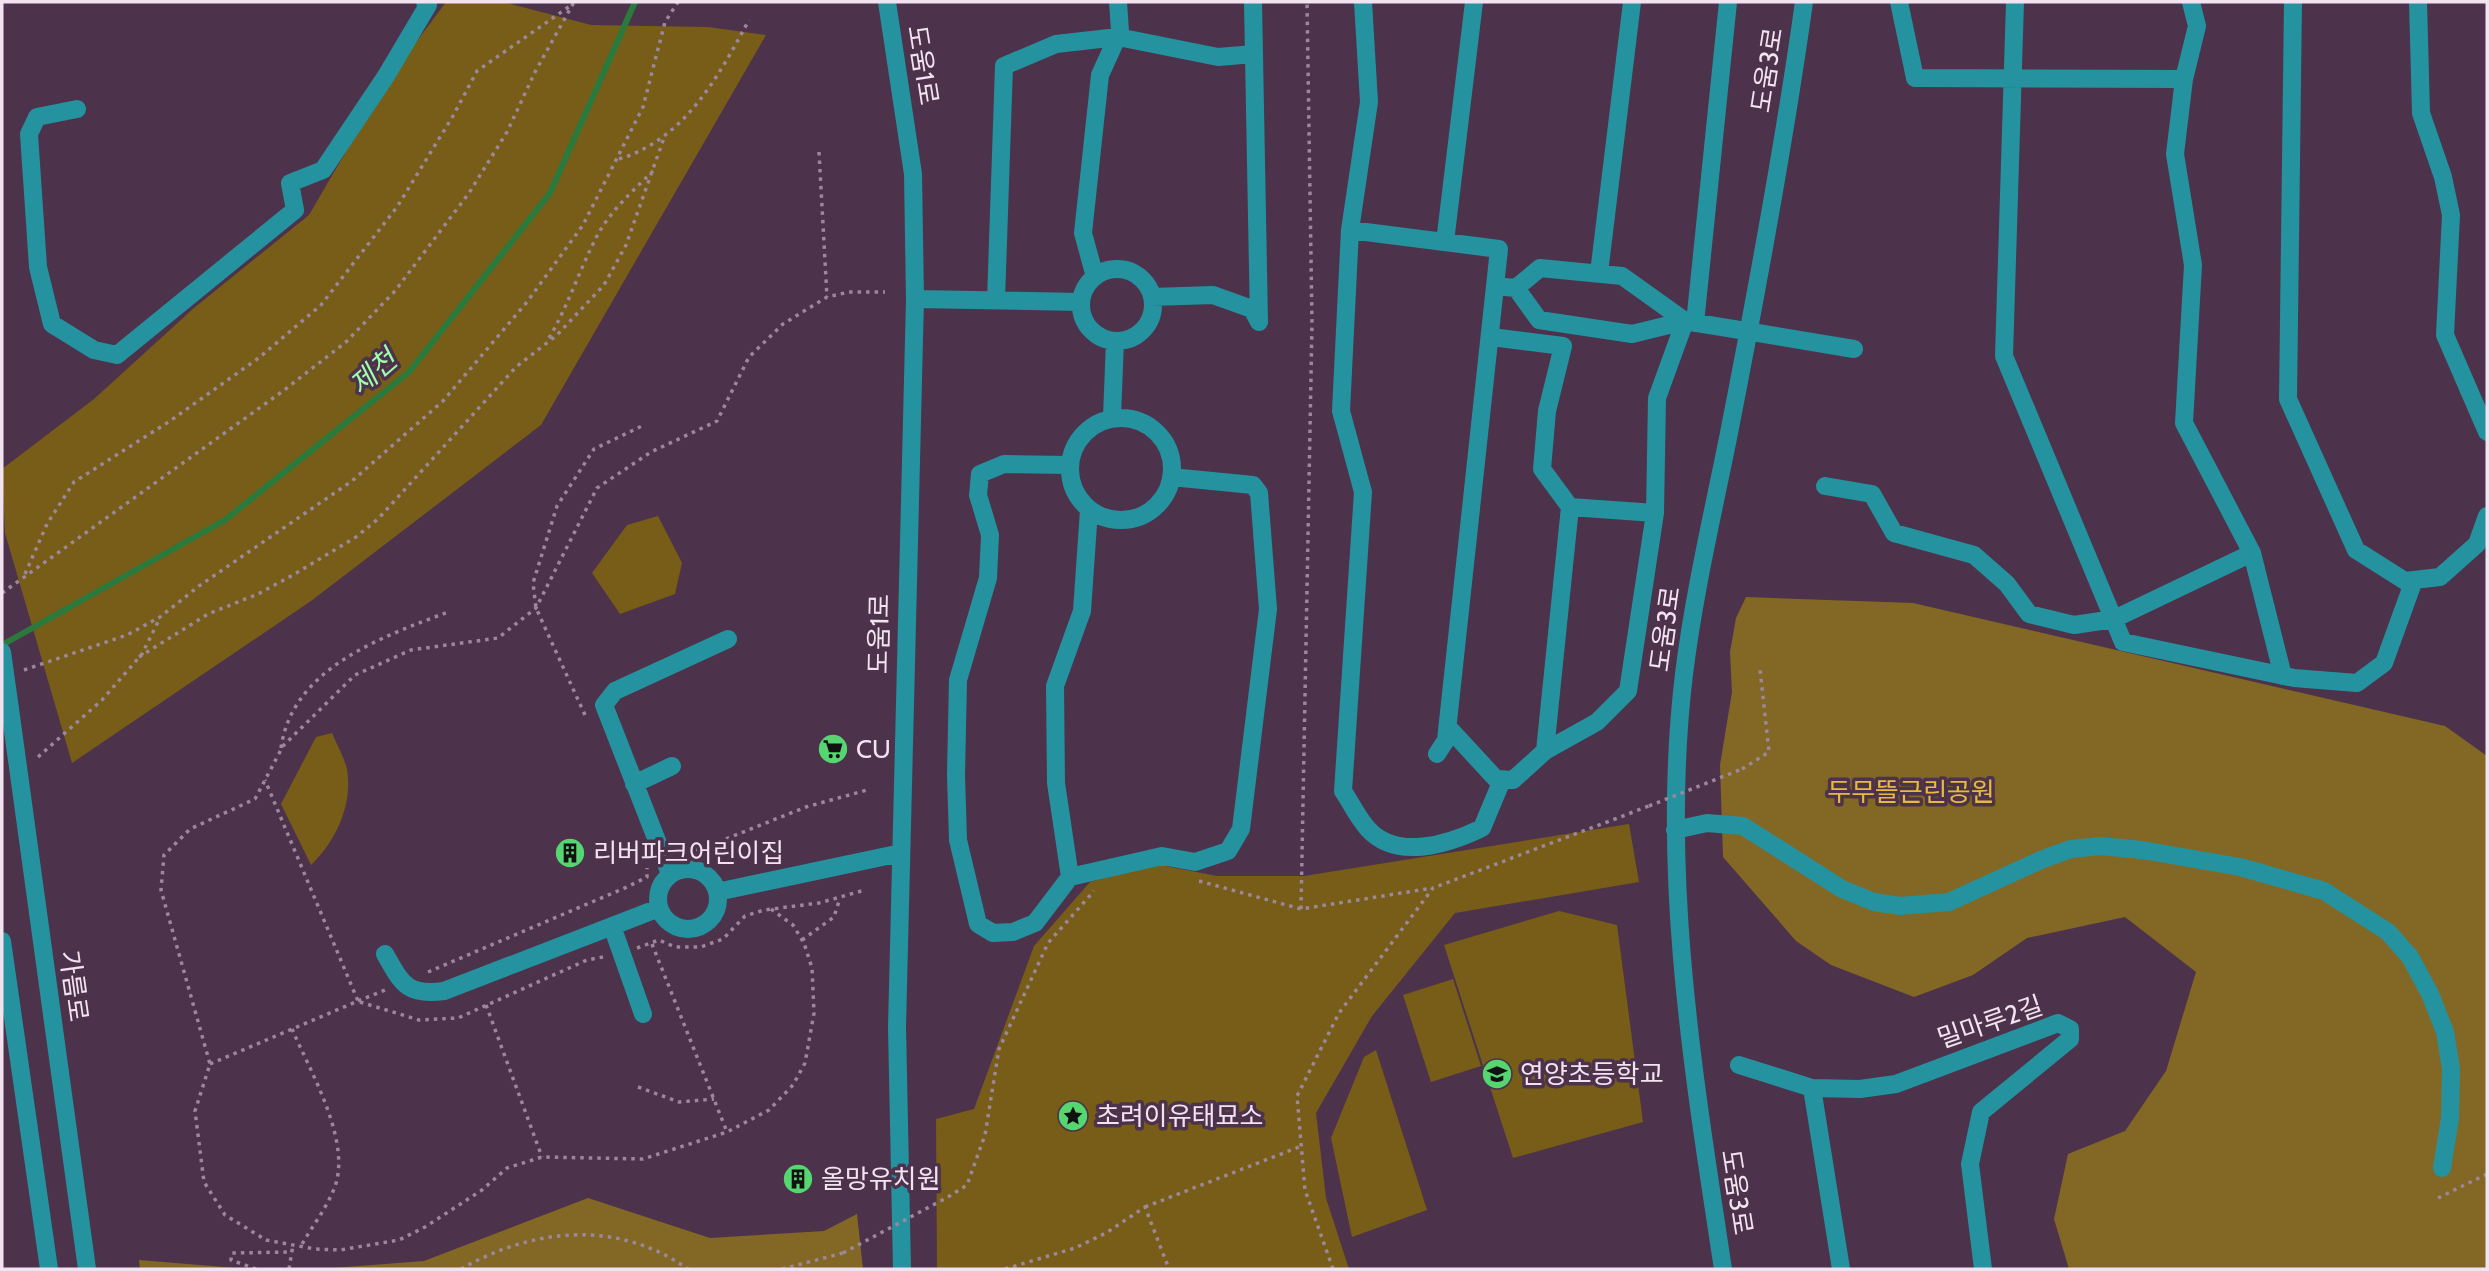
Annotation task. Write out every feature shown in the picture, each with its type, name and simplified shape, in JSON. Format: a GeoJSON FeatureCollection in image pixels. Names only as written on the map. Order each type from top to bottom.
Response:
{"type":"FeatureCollection","features":[{"type":"Feature","properties":{"kind":"street"},"geometry":{"type":"LineString","coordinates":[[77,108],[37,117],[29,134],[38,267],[52,324],[93,350],[117,355],[295,210],[290,183],[323,170],[386,76],[429,5],[425,2]]}},
{"type":"Feature","properties":{"kind":"street","name":"도움1로"},"geometry":{"type":"LineString","coordinates":[[887,2],[913,174],[915,299],[897,1027],[902,1269]]}},
{"type":"Feature","properties":{"kind":"street"},"geometry":{"type":"LineString","coordinates":[[1095,277],[1083,233],[1100,75],[1120,31],[1118,2]]}},
{"type":"Feature","properties":{"kind":"street"},"geometry":{"type":"LineString","coordinates":[[1152,298],[1213,295],[1252,309],[1259,322],[1253,2]]}},
{"type":"Feature","properties":{"kind":"street"},"geometry":{"type":"LineString","coordinates":[[1363,2],[1369,102],[1350,230],[1341,411],[1363,492],[1343,791],[1369,830],[1402,848],[1455,841],[1482,828],[1502,780]]}},
{"type":"Feature","properties":{"kind":"street"},"geometry":{"type":"LineString","coordinates":[[1445,242],[1474,2]]}},
{"type":"Feature","properties":{"kind":"street"},"geometry":{"type":"LineString","coordinates":[[1600,273],[1632,2]]}},
{"type":"Feature","properties":{"kind":"street"},"geometry":{"type":"LineString","coordinates":[[1448,727],[1496,779],[1513,780],[1545,751],[1597,722],[1628,691],[1655,513],[1657,398],[1690,322],[1728,2]]}},
{"type":"Feature","properties":{"kind":"street","name":"도움3로"},"geometry":{"type":"LineString","coordinates":[[1723,1269],[1700,1131],[1677,902],[1675,830],[1684,676],[1700,573],[1749,331],[1804,2]]}},
{"type":"Feature","properties":{"kind":"street"},"geometry":{"type":"LineString","coordinates":[[1899,2],[1915,78],[2185,79]]}},
{"type":"Feature","properties":{"kind":"street"},"geometry":{"type":"LineString","coordinates":[[2015,2],[2004,356],[2123,642],[2283,676],[2357,683],[2384,663],[2414,580]]}},
{"type":"Feature","properties":{"kind":"street"},"geometry":{"type":"LineString","coordinates":[[2191,2],[2197,26],[2185,79],[2175,155],[2193,265],[2184,423],[2252,553],[2283,676]]}},
{"type":"Feature","properties":{"kind":"street"},"geometry":{"type":"LineString","coordinates":[[2293,2],[2288,399],[2356,550],[2405,581],[2440,577],[2477,544],[2487,516]]}},
{"type":"Feature","properties":{"kind":"street"},"geometry":{"type":"LineString","coordinates":[[2418,2],[2421,113],[2443,177],[2451,215],[2445,335],[2487,432]]}},
{"type":"Feature","properties":{"kind":"street"},"geometry":{"type":"LineString","coordinates":[[996,300],[1004,66],[1056,44],[1118,37],[1218,57],[1254,54]]}},
{"type":"Feature","properties":{"kind":"street"},"geometry":{"type":"LineString","coordinates":[[1350,230],[1499,249],[1447,740],[1437,754]]}},
{"type":"Feature","properties":{"kind":"street"},"geometry":{"type":"LineString","coordinates":[[1497,286],[1516,288],[1540,268],[1622,276],[1690,322]]}},
{"type":"Feature","properties":{"kind":"street"},"geometry":{"type":"LineString","coordinates":[[1112,269],[1124,270],[1145,282],[1152,298],[1151,316],[1146,327],[1127,339],[1115,341],[1094,332],[1082,313],[1084,290],[1095,277],[1112,269]]}},
{"type":"Feature","properties":{"kind":"street"},"geometry":{"type":"LineString","coordinates":[[1516,288],[1539,320],[1632,334],[1690,322],[1854,349]]}},
{"type":"Feature","properties":{"kind":"street"},"geometry":{"type":"LineString","coordinates":[[915,299],[1081,302]]}},
{"type":"Feature","properties":{"kind":"street"},"geometry":{"type":"LineString","coordinates":[[1491,337],[1563,346],[1548,411],[1542,469],[1570,508],[1545,751]]}},
{"type":"Feature","properties":{"kind":"street"},"geometry":{"type":"LineString","coordinates":[[1112,417],[1115,341]]}},
{"type":"Feature","properties":{"kind":"street"},"geometry":{"type":"LineString","coordinates":[[1112,417],[1137,420],[1159,433],[1168,448],[1171,477],[1164,497],[1153,509],[1138,518],[1105,518],[1090,510],[1078,498],[1071,482],[1069,465],[1073,449],[1082,434],[1096,423],[1112,417]]}},
{"type":"Feature","properties":{"kind":"street"},"geometry":{"type":"LineString","coordinates":[[1069,465],[1004,464],[980,474],[978,495],[990,535],[988,578],[958,680],[956,775],[958,840],[978,924],[993,933],[1013,932],[1035,923],[1070,877],[1162,856],[1195,862],[1228,851],[1241,829],[1268,609],[1259,493],[1253,485],[1171,477]]}},
{"type":"Feature","properties":{"kind":"street"},"geometry":{"type":"LineString","coordinates":[[1825,486],[1872,495],[1894,533],[1974,555],[2007,584],[2029,614],[2074,625],[2113,619],[2252,553]]}},
{"type":"Feature","properties":{"kind":"street"},"geometry":{"type":"LineString","coordinates":[[1570,508],[1655,513]]}},
{"type":"Feature","properties":{"kind":"street"},"geometry":{"type":"LineString","coordinates":[[1070,877],[1056,783],[1055,686],[1082,611],[1090,510]]}},
{"type":"Feature","properties":{"kind":"street"},"geometry":{"type":"LineString","coordinates":[[670,874],[605,712],[608,698],[728,639]]}},
{"type":"Feature","properties":{"kind":"street","name":"가름로"},"geometry":{"type":"LineString","coordinates":[[2,652],[86,1269]]}},
{"type":"Feature","properties":{"kind":"street"},"geometry":{"type":"LineString","coordinates":[[634,784],[672,766]]}},
{"type":"Feature","properties":{"kind":"street"},"geometry":{"type":"LineString","coordinates":[[1675,830],[1707,823],[1743,826],[1842,889],[1874,902],[1900,906],[1949,901],[2043,859],[2071,849],[2100,846],[2142,850],[2240,867],[2324,891],[2388,932],[2410,957],[2430,994],[2445,1032],[2451,1069],[2449,1118],[2442,1168]]}},
{"type":"Feature","properties":{"kind":"street"},"geometry":{"type":"LineString","coordinates":[[717,892],[901,853]]}},
{"type":"Feature","properties":{"kind":"street"},"geometry":{"type":"LineString","coordinates":[[687,868],[696,869],[712,880],[717,892],[718,907],[713,916],[698,928],[679,928],[670,923],[659,908],[659,889],[670,874],[687,868]]}},
{"type":"Feature","properties":{"kind":"street"},"geometry":{"type":"LineString","coordinates":[[385,954],[401,983],[421,994],[444,991],[659,908]]}},
{"type":"Feature","properties":{"kind":"street"},"geometry":{"type":"LineString","coordinates":[[612,926],[643,1014]]}},
{"type":"Feature","properties":{"kind":"street"},"geometry":{"type":"LineString","coordinates":[[2,940],[49,1269]]}},
{"type":"Feature","properties":{"kind":"street","name":"밀마루2길"},"geometry":{"type":"LineString","coordinates":[[1739,1065],[1812,1088],[1860,1089],[1896,1084],[2058,1023],[2070,1028],[2070,1039],[1981,1112],[1970,1164],[1983,1269]]}},
{"type":"Feature","properties":{"kind":"street"},"geometry":{"type":"LineString","coordinates":[[1812,1088],[1841,1269]]}},
{"type":"Feature","properties":{"kind":"path"},"geometry":{"type":"LineString","coordinates":[[18,672],[127,635],[160,617],[199,586],[352,481],[443,401],[527,302],[583,225],[619,159],[643,107],[665,22],[678,2]]}},
{"type":"Feature","properties":{"kind":"path"},"geometry":{"type":"LineString","coordinates":[[1301,909],[1312,323],[1307,2]]}},
{"type":"Feature","properties":{"kind":"path"},"geometry":{"type":"LineString","coordinates":[[24,576],[47,524],[74,482],[237,373],[321,305],[397,207],[453,117],[477,71],[573,3]]}},
{"type":"Feature","properties":{"kind":"path"},"geometry":{"type":"LineString","coordinates":[[2,593],[283,391],[346,342],[395,291],[476,183],[507,132],[535,72],[573,3]]}},
{"type":"Feature","properties":{"kind":"path"},"geometry":{"type":"LineString","coordinates":[[619,159],[658,142],[708,92],[749,20]]}},
{"type":"Feature","properties":{"kind":"path"},"geometry":{"type":"LineString","coordinates":[[139,657],[208,614],[258,594],[356,537],[398,499],[516,367],[547,342],[604,285],[626,244],[665,135]]}},
{"type":"Feature","properties":{"kind":"path"},"geometry":{"type":"LineString","coordinates":[[819,152],[827,298]]}},
{"type":"Feature","properties":{"kind":"path"},"geometry":{"type":"LineString","coordinates":[[547,342],[567,306],[596,238],[625,197],[654,170]]}},
{"type":"Feature","properties":{"kind":"path"},"geometry":{"type":"LineString","coordinates":[[280,750],[355,675],[411,650],[498,638],[536,608],[597,488],[650,452],[717,421],[749,357],[783,324],[827,298],[849,292],[885,292]]}},
{"type":"Feature","properties":{"kind":"path"},"geometry":{"type":"LineString","coordinates":[[590,725],[536,608],[533,583],[557,506],[594,449],[642,426]]}},
{"type":"Feature","properties":{"kind":"path"},"geometry":{"type":"LineString","coordinates":[[448,612],[384,636],[327,669],[284,723],[280,750],[255,799],[190,829],[164,855],[161,890],[210,1064],[195,1111],[204,1182],[225,1215],[266,1240],[300,1247],[340,1250],[399,1240],[425,1227],[482,1190],[507,1168],[542,1157],[643,1159],[727,1132],[769,1110],[793,1085],[805,1063],[814,1013],[812,968],[802,940],[793,925],[771,909]]}},
{"type":"Feature","properties":{"kind":"path"},"geometry":{"type":"LineString","coordinates":[[38,757],[102,701],[139,657],[160,617]]}},
{"type":"Feature","properties":{"kind":"path"},"geometry":{"type":"LineString","coordinates":[[1186,878],[1301,909],[1433,888],[1742,769],[1769,752],[1759,669]]}},
{"type":"Feature","properties":{"kind":"path"},"geometry":{"type":"LineString","coordinates":[[265,780],[358,1001]]}},
{"type":"Feature","properties":{"kind":"path"},"geometry":{"type":"LineString","coordinates":[[672,839],[681,846],[698,850],[806,807],[867,790]]}},
{"type":"Feature","properties":{"kind":"path"},"geometry":{"type":"LineString","coordinates":[[210,1064],[637,882],[647,877],[644,859]]}},
{"type":"Feature","properties":{"kind":"path"},"geometry":{"type":"LineString","coordinates":[[1333,1269],[1305,1190],[1299,1147],[1297,1096],[1339,1013],[1433,888]]}},
{"type":"Feature","properties":{"kind":"path"},"geometry":{"type":"LineString","coordinates":[[727,1132],[652,944],[659,940],[674,947],[701,947],[723,939],[746,916],[865,891]]}},
{"type":"Feature","properties":{"kind":"path"},"geometry":{"type":"LineString","coordinates":[[782,1269],[843,1253],[967,1185],[985,1135],[999,1049],[1048,943],[1095,891]]}},
{"type":"Feature","properties":{"kind":"path"},"geometry":{"type":"LineString","coordinates":[[802,940],[834,917],[840,898]]}},
{"type":"Feature","properties":{"kind":"path"},"geometry":{"type":"LineString","coordinates":[[486,1004],[542,1157]]}},
{"type":"Feature","properties":{"kind":"path"},"geometry":{"type":"LineString","coordinates":[[292,1029],[332,1122],[340,1163],[335,1188],[300,1247]]}},
{"type":"Feature","properties":{"kind":"path"},"geometry":{"type":"LineString","coordinates":[[638,1087],[679,1102],[714,1099]]}},
{"type":"Feature","properties":{"kind":"path"},"geometry":{"type":"LineString","coordinates":[[1006,1269],[1075,1248],[1106,1233],[1145,1206],[1299,1147]]}},
{"type":"Feature","properties":{"kind":"path"},"geometry":{"type":"LineString","coordinates":[[2438,1198],[2487,1174]]}},
{"type":"Feature","properties":{"kind":"path"},"geometry":{"type":"LineString","coordinates":[[1145,1206],[1169,1269]]}},
{"type":"Feature","properties":{"kind":"path"},"geometry":{"type":"LineString","coordinates":[[461,1269],[481,1258],[542,1236],[584,1234],[629,1242],[670,1256],[688,1269]]}},
{"type":"Feature","properties":{"kind":"path"},"geometry":{"type":"LineString","coordinates":[[289,1269],[293,1245]]}},
{"type":"Feature","properties":{"kind":"path"},"geometry":{"type":"LineString","coordinates":[[256,1269],[230,1260],[232,1253],[292,1252]]}},
{"type":"Feature","properties":{"kind":"shaded area"},"geometry":{"type":"Polygon","coordinates":[[[446,2],[503,2],[591,25],[708,27],[766,35],[541,425],[311,601],[72,763],[5,533],[2,469],[94,399],[194,308],[309,215],[387,81],[446,2]]]}},
{"type":"Feature","properties":{"kind":"shaded area"},"geometry":{"type":"Polygon","coordinates":[[[658,516],[682,563],[675,594],[620,614],[592,573],[627,525],[658,516]]]}},
{"type":"Feature","properties":{"kind":"shaded area"},"geometry":{"type":"Polygon","coordinates":[[[332,733],[347,769],[345,809],[335,834],[311,865],[281,804],[316,737],[332,733]]]}},
{"type":"Feature","properties":{"kind":"shaded area"},"geometry":{"type":"Polygon","coordinates":[[[1629,824],[1639,882],[1455,913],[1372,1016],[1316,1113],[1326,1198],[1349,1269],[937,1269],[936,1119],[974,1109],[1034,946],[1090,882],[1155,864],[1217,876],[1304,876],[1629,824]]]}},
{"type":"Feature","properties":{"kind":"shaded area"},"geometry":{"type":"Polygon","coordinates":[[[1559,911],[1617,925],[1643,1122],[1513,1158],[1444,945],[1559,911]]]}},
{"type":"Feature","properties":{"kind":"shaded area"},"geometry":{"type":"Polygon","coordinates":[[[1453,979],[1481,1066],[1431,1082],[1403,995],[1453,979]]]}},
{"type":"Feature","properties":{"kind":"shaded area"},"geometry":{"type":"Polygon","coordinates":[[[1376,1050],[1427,1210],[1352,1237],[1331,1138],[1364,1057],[1376,1050]]]}},
{"type":"Feature","properties":{"kind":"green space","name":"두무뜰근린공원"},"geometry":{"type":"Polygon","coordinates":[[[1746,597],[1913,603],[2445,726],[2487,756],[2487,1269],[2069,1269],[2054,1219],[2068,1154],[2125,1131],[2166,1071],[2196,972],[2125,917],[2027,938],[1973,975],[1914,997],[1831,965],[1796,941],[1723,857],[1720,765],[1732,692],[1730,652],[1736,618],[1746,597]]]}},
{"type":"Feature","properties":{"kind":"green space"},"geometry":{"type":"Polygon","coordinates":[[[588,1198],[710,1238],[824,1231],[857,1214],[863,1269],[320,1269],[424,1261],[588,1198]]]}},
{"type":"Feature","properties":{"kind":"green space"},"geometry":{"type":"Polygon","coordinates":[[[139,1260],[248,1269],[140,1269],[139,1260]]]}},
{"type":"Feature","properties":{"kind":"waterway","name":"제천"},"geometry":{"type":"LineString","coordinates":[[2,645],[225,520],[409,372],[550,193],[635,2]]}},
{"type":"Feature","properties":{"kind":"place","name":"CU"},"geometry":{"type":"Point","coordinates":[833,749]}},
{"type":"Feature","properties":{"kind":"place","name":"리버파크어린이집"},"geometry":{"type":"Point","coordinates":[570,853]}},
{"type":"Feature","properties":{"kind":"place","name":"연양초등학교"},"geometry":{"type":"Point","coordinates":[1497,1074]}},
{"type":"Feature","properties":{"kind":"place","name":"초려이유태묘소"},"geometry":{"type":"Point","coordinates":[1073,1116]}},
{"type":"Feature","properties":{"kind":"place","name":"올망유치원"},"geometry":{"type":"Point","coordinates":[798,1179]}}]}
